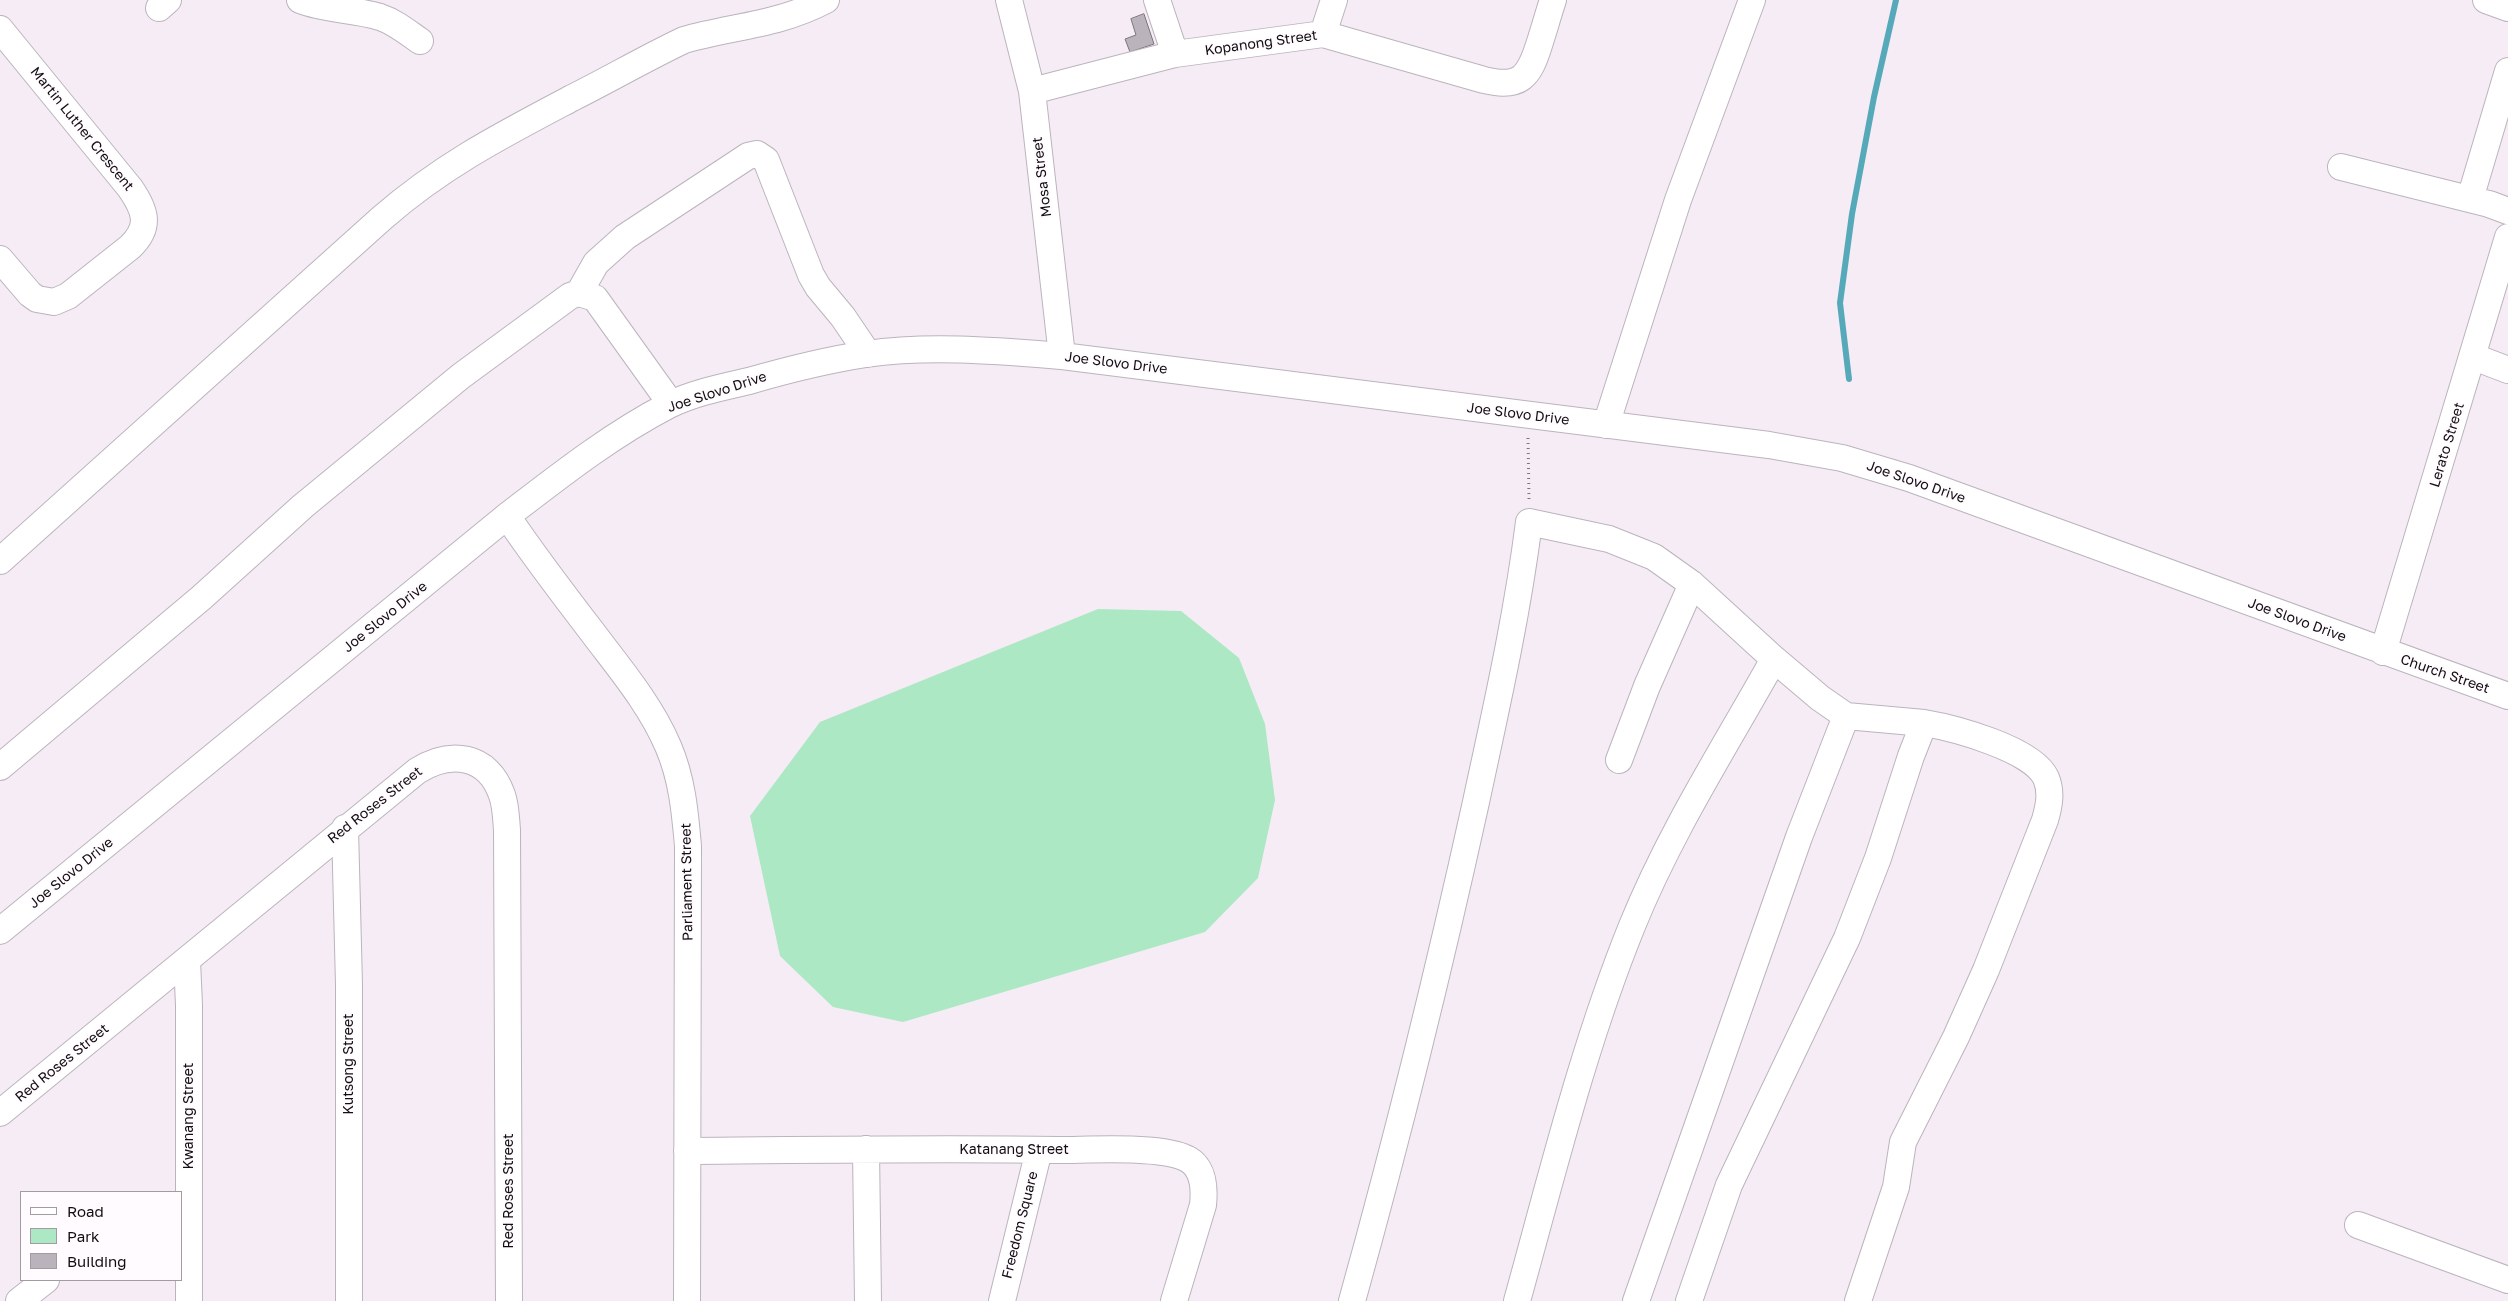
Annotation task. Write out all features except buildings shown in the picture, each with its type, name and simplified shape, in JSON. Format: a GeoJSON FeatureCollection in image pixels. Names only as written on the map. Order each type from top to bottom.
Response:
{"type":"FeatureCollection","features":[{"type":"Feature","properties":{"kind":"street"},"geometry":{"type":"LineString","coordinates":[[300,0],[311,5],[379,17],[401,27],[420,41]]}},
{"type":"Feature","properties":{"kind":"street"},"geometry":{"type":"LineString","coordinates":[[0,561],[413,190],[447,166],[486,143],[684,40],[714,32],[768,23],[802,13],[826,0]]}},
{"type":"Feature","properties":{"kind":"street","name":"Mosa Street"},"geometry":{"type":"LineString","coordinates":[[1009,0],[1032,92],[1062,356]]}},
{"type":"Feature","properties":{"kind":"street"},"geometry":{"type":"LineString","coordinates":[[1157,0],[1175,54]]}},
{"type":"Feature","properties":{"kind":"street"},"geometry":{"type":"LineString","coordinates":[[1323,34],[1334,0]]}},
{"type":"Feature","properties":{"kind":"street","name":"Kopanong Street"},"geometry":{"type":"LineString","coordinates":[[1032,92],[1175,54],[1323,34],[1495,83],[1514,82],[1529,72],[1553,0]]}},
{"type":"Feature","properties":{"kind":"street"},"geometry":{"type":"LineString","coordinates":[[1606,425],[1678,200],[1752,0]]}},
{"type":"Feature","properties":{"kind":"street"},"geometry":{"type":"LineString","coordinates":[[2486,0],[2508,8]]}},
{"type":"Feature","properties":{"kind":"street","name":"Martin Luther Crescent"},"geometry":{"type":"LineString","coordinates":[[0,29],[130,188],[144,212],[144,220],[139,239],[61,300],[46,301],[30,294],[0,259]]}},
{"type":"Feature","properties":{"kind":"street"},"geometry":{"type":"LineString","coordinates":[[2470,199],[2508,71]]}},
{"type":"Feature","properties":{"kind":"street"},"geometry":{"type":"LineString","coordinates":[[579,293],[596,263],[625,237],[748,156],[758,154],[766,160],[818,288],[868,354]]}},
{"type":"Feature","properties":{"kind":"street"},"geometry":{"type":"LineString","coordinates":[[2341,167],[2470,199],[2508,211]]}},
{"type":"Feature","properties":{"kind":"street","name":"Lerato Street"},"geometry":{"type":"LineString","coordinates":[[2383,652],[2474,357],[2508,238]]}},
{"type":"Feature","properties":{"kind":"street"},"geometry":{"type":"LineString","coordinates":[[0,767],[186,611],[304,506],[453,382],[562,301],[579,293],[587,293],[595,298],[671,404]]}},
{"type":"Feature","properties":{"kind":"street","name":"Joe Slovo Drive"},"geometry":{"type":"LineString","coordinates":[[0,931],[507,516],[626,429],[671,404],[799,367],[868,354],[935,350],[1008,351],[1062,356],[1805,451],[1878,468],[2031,522],[2383,652]]}},
{"type":"Feature","properties":{"kind":"street"},"geometry":{"type":"LineString","coordinates":[[2474,357],[2508,370]]}},
{"type":"Feature","properties":{"kind":"street","name":"Parliament Street"},"geometry":{"type":"LineString","coordinates":[[507,516],[559,589],[634,687],[654,718],[677,770],[685,807],[688,846],[687,1301]]}},
{"type":"Feature","properties":{"kind":"street"},"geometry":{"type":"LineString","coordinates":[[1352,1301],[1395,1148],[1459,879],[1515,619],[1529,522],[1610,539],[1654,557],[1692,584],[1774,659],[1820,698],[1846,716],[1924,723],[1969,734],[1999,745],[2028,760],[2045,776],[2050,796],[2045,820],[1986,970],[1956,1037],[1903,1142],[1896,1188],[1858,1301]]}},
{"type":"Feature","properties":{"kind":"street"},"geometry":{"type":"LineString","coordinates":[[1618,760],[1647,686],[1692,584]]}},
{"type":"Feature","properties":{"kind":"street","name":"Church Street"},"geometry":{"type":"LineString","coordinates":[[2383,652],[2508,696]]}},
{"type":"Feature","properties":{"kind":"street"},"geometry":{"type":"LineString","coordinates":[[1517,1301],[1577,1085],[1611,982],[1633,925],[1658,867],[1701,785],[1774,659]]}},
{"type":"Feature","properties":{"kind":"street"},"geometry":{"type":"LineString","coordinates":[[1636,1301],[1792,856],[1846,716]]}},
{"type":"Feature","properties":{"kind":"street"},"geometry":{"type":"LineString","coordinates":[[1689,1301],[1729,1185],[1847,938],[1878,858],[1910,756],[1924,723]]}},
{"type":"Feature","properties":{"kind":"street","name":"Red Roses Street"},"geometry":{"type":"LineString","coordinates":[[0,1113],[187,961],[345,828],[417,771],[436,760],[451,758],[475,763],[495,781],[503,796],[507,840],[509,1301]]}},
{"type":"Feature","properties":{"kind":"street","name":"Kutsong Street"},"geometry":{"type":"LineString","coordinates":[[345,828],[349,985],[349,1301]]}},
{"type":"Feature","properties":{"kind":"street","name":"Kwanang Street"},"geometry":{"type":"LineString","coordinates":[[187,961],[189,1005],[185,1229],[189,1301]]}},
{"type":"Feature","properties":{"kind":"street"},"geometry":{"type":"LineString","coordinates":[[866,1149],[868,1301]]}},
{"type":"Feature","properties":{"kind":"street","name":"Katanang Street"},"geometry":{"type":"LineString","coordinates":[[687,1151],[866,1149],[1156,1151],[1184,1157],[1195,1163],[1202,1176],[1204,1190],[1203,1205],[1174,1301]]}},
{"type":"Feature","properties":{"kind":"street","name":"Freedom Square"},"geometry":{"type":"LineString","coordinates":[[1002,1301],[1039,1150]]}},
{"type":"Feature","properties":{"kind":"street"},"geometry":{"type":"LineString","coordinates":[[2358,1225],[2508,1280]]}},
{"type":"Feature","properties":{"kind":"street"},"geometry":{"type":"LineString","coordinates":[[19,1301],[45,1281]]}},
{"type":"Feature","properties":{"kind":"path"},"geometry":{"type":"LineString","coordinates":[[1528,415],[1529,522]]}},
{"type":"Feature","properties":{"kind":"green space"},"geometry":{"type":"Polygon","coordinates":[[[1098,609],[1181,611],[1239,658],[1265,724],[1275,800],[1258,878],[1205,932],[903,1022],[833,1007],[780,956],[750,816],[820,722],[1098,609]]]}},
{"type":"Feature","properties":{"kind":"waterway"},"geometry":{"type":"LineString","coordinates":[[1849,379],[1840,303],[1852,214],[1874,97],[1896,0]]}}]}
